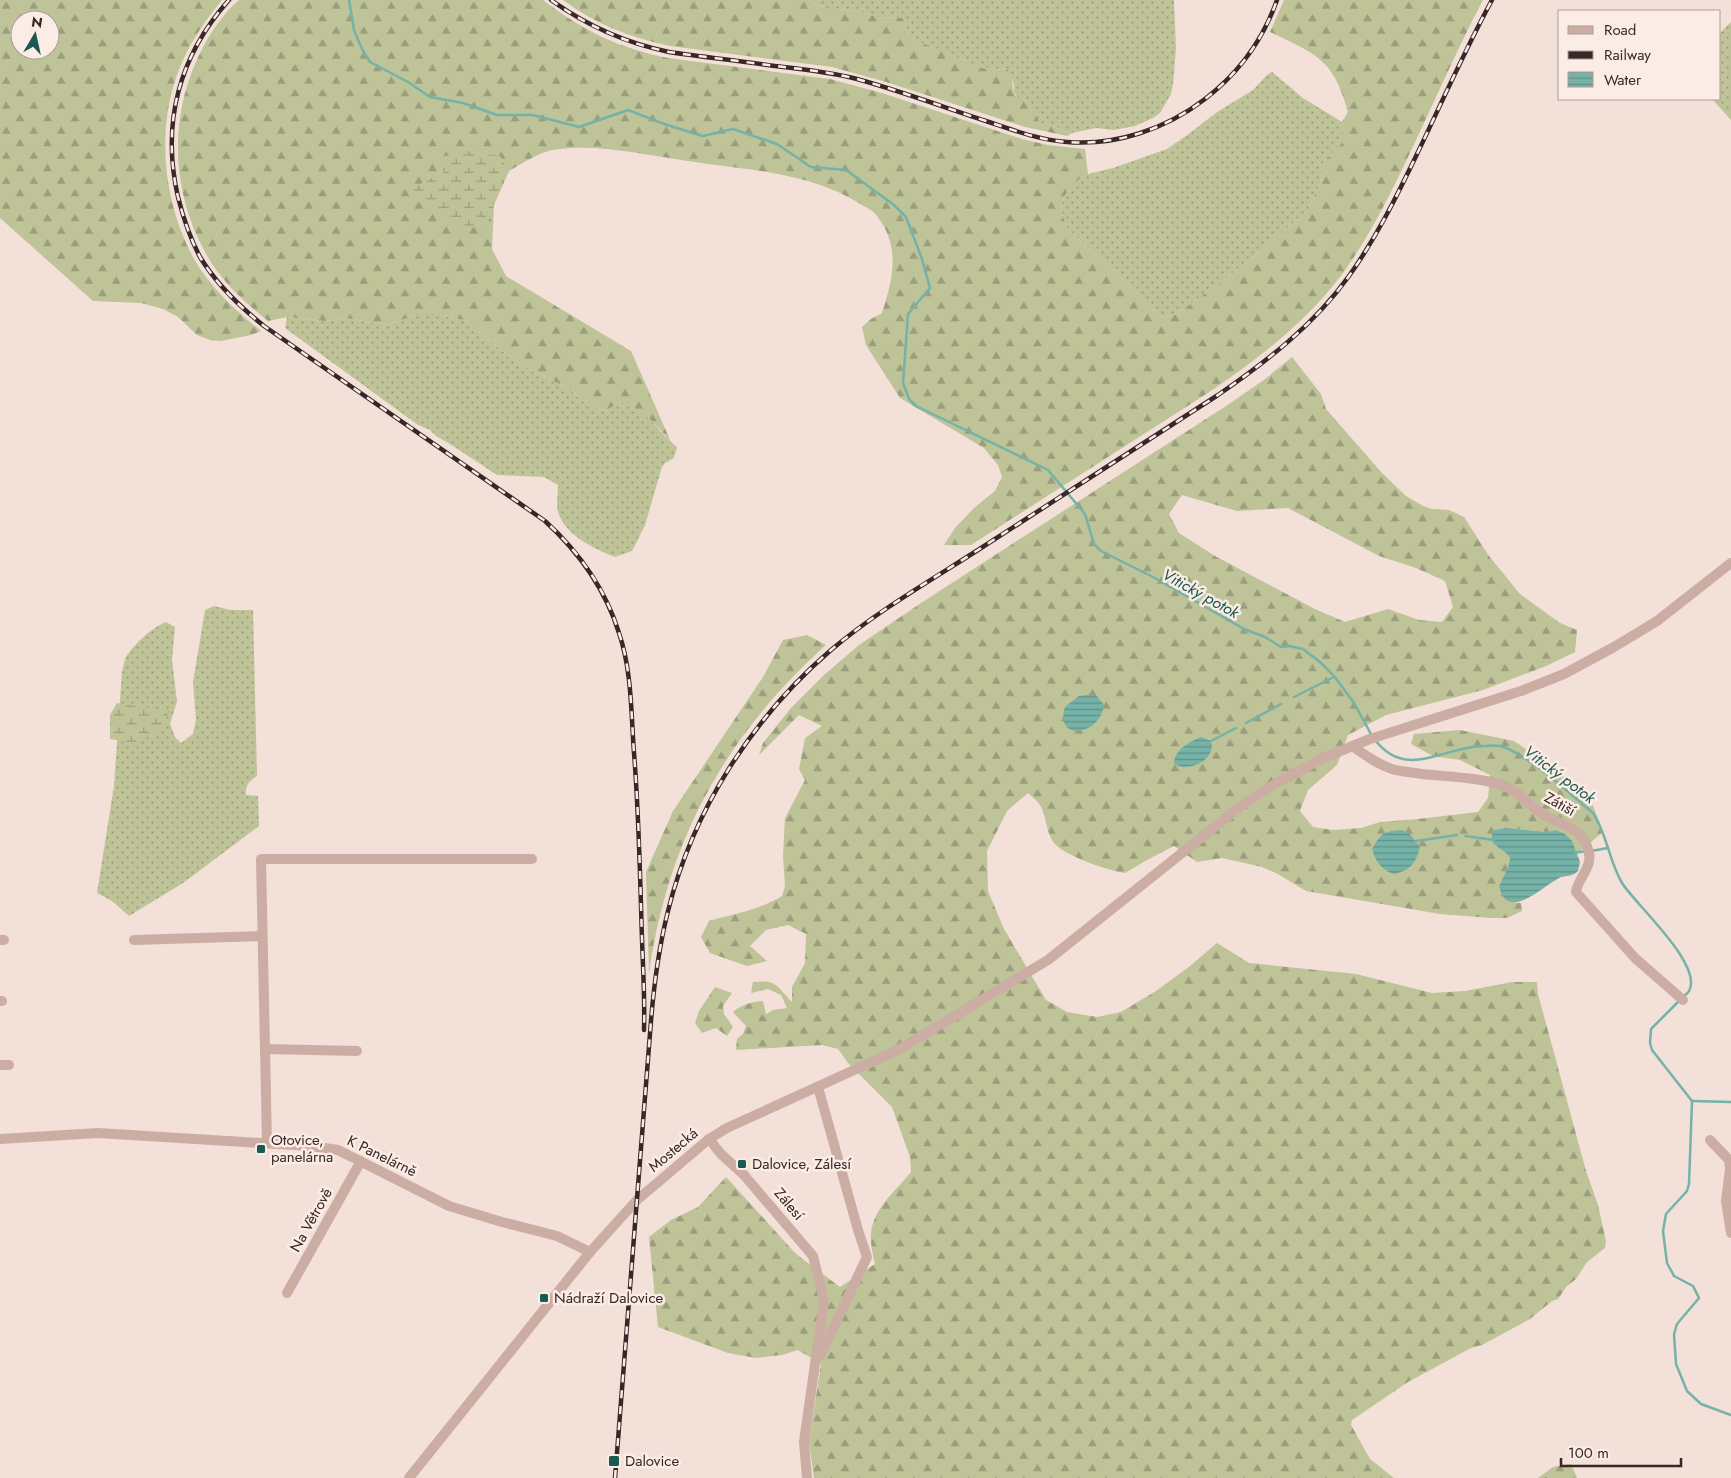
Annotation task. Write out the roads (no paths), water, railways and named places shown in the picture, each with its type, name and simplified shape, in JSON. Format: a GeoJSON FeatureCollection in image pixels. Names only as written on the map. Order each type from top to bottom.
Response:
{"type":"FeatureCollection","features":[{"type":"Feature","properties":{"kind":"street","name":"Mostecká"},"geometry":{"type":"LineString","coordinates":[[409,1478],[590,1252],[637,1200],[709,1139],[728,1128],[898,1050],[1048,960],[1242,805],[1278,782],[1316,762],[1370,739],[1521,691],[1564,674],[1657,621],[1731,563]]}},
{"type":"Feature","properties":{"kind":"street","name":"Zátiší"},"geometry":{"type":"LineString","coordinates":[[1352,746],[1372,760],[1392,769],[1438,776],[1466,777],[1507,787],[1547,817],[1573,828],[1579,834],[1589,853],[1589,862],[1577,883],[1576,892],[1635,958],[1681,999]]}},
{"type":"Feature","properties":{"kind":"street"},"geometry":{"type":"LineString","coordinates":[[267,1143],[261,859],[532,860]]}},
{"type":"Feature","properties":{"kind":"street"},"geometry":{"type":"LineString","coordinates":[[134,940],[262,936]]}},
{"type":"Feature","properties":{"kind":"street"},"geometry":{"type":"LineString","coordinates":[[266,1049],[357,1051]]}},
{"type":"Feature","properties":{"kind":"street"},"geometry":{"type":"LineString","coordinates":[[807,1478],[804,1442],[815,1366],[867,1258],[818,1087]]}},
{"type":"Feature","properties":{"kind":"street","name":"K Panelárně"},"geometry":{"type":"LineString","coordinates":[[0,1139],[98,1133],[310,1146],[338,1150],[449,1206],[557,1236],[590,1252]]}},
{"type":"Feature","properties":{"kind":"street","name":"Zálesí"},"geometry":{"type":"LineString","coordinates":[[709,1139],[721,1154],[744,1175],[813,1256],[824,1300],[815,1366]]}},
{"type":"Feature","properties":{"kind":"street"},"geometry":{"type":"LineString","coordinates":[[1710,1140],[1729,1160],[1730,1169],[1726,1201],[1731,1233]]}},
{"type":"Feature","properties":{"kind":"street","name":"Na Větrově"},"geometry":{"type":"LineString","coordinates":[[287,1293],[360,1161]]}},
{"type":"Feature","properties":{"kind":"water"},"geometry":{"type":"Polygon","coordinates":[[[1096,695],[1104,705],[1101,715],[1095,723],[1087,728],[1079,731],[1071,730],[1066,726],[1063,718],[1065,707],[1079,696],[1096,695]]]}},
{"type":"Feature","properties":{"kind":"water"},"geometry":{"type":"Polygon","coordinates":[[[1201,737],[1211,741],[1212,748],[1210,754],[1205,759],[1193,766],[1186,767],[1174,763],[1180,750],[1201,737]]]}},
{"type":"Feature","properties":{"kind":"water"},"geometry":{"type":"Polygon","coordinates":[[[1506,828],[1547,832],[1556,830],[1564,833],[1572,841],[1580,862],[1578,871],[1559,878],[1526,899],[1517,902],[1503,897],[1499,886],[1510,858],[1508,854],[1494,843],[1492,836],[1494,830],[1506,828]]]}},
{"type":"Feature","properties":{"kind":"water"},"geometry":{"type":"Polygon","coordinates":[[[1402,830],[1410,834],[1420,847],[1414,862],[1408,868],[1393,874],[1385,870],[1375,858],[1372,849],[1378,839],[1384,834],[1402,830]]]}},
{"type":"Feature","properties":{"kind":"waterway","name":"Vitický potok"},"geometry":{"type":"LineString","coordinates":[[349,0],[354,30],[370,62],[408,82],[430,97],[463,103],[497,115],[533,115],[579,127],[628,110],[703,136],[733,129],[777,144],[811,167],[846,170],[894,205],[906,217],[922,259],[930,288],[908,314],[903,383],[909,399],[916,406],[1048,470],[1085,514],[1094,544],[1101,551],[1153,577],[1244,629],[1265,637],[1281,647],[1289,646],[1303,649],[1334,676],[1354,703],[1372,736]]}},
{"type":"Feature","properties":{"kind":"waterway"},"geometry":{"type":"LineString","coordinates":[[1294,697],[1334,677]]}},
{"type":"Feature","properties":{"kind":"waterway"},"geometry":{"type":"LineString","coordinates":[[1246,723],[1281,704]]}},
{"type":"Feature","properties":{"kind":"waterway"},"geometry":{"type":"LineString","coordinates":[[1211,741],[1236,728]]}},
{"type":"Feature","properties":{"kind":"waterway","name":"Vitický potok"},"geometry":{"type":"LineString","coordinates":[[1375,740],[1387,752],[1400,758],[1413,760],[1470,747],[1500,746],[1523,757],[1561,785],[1593,813],[1602,830],[1622,883],[1666,935],[1687,966],[1691,980],[1689,991],[1684,996]]}},
{"type":"Feature","properties":{"kind":"waterway"},"geometry":{"type":"LineString","coordinates":[[1416,841],[1457,835]]}},
{"type":"Feature","properties":{"kind":"waterway"},"geometry":{"type":"LineString","coordinates":[[1465,836],[1494,840]]}},
{"type":"Feature","properties":{"kind":"waterway"},"geometry":{"type":"LineString","coordinates":[[1591,851],[1608,848]]}},
{"type":"Feature","properties":{"kind":"waterway"},"geometry":{"type":"LineString","coordinates":[[1574,853],[1586,851]]}},
{"type":"Feature","properties":{"kind":"waterway","name":"Vitický potok"},"geometry":{"type":"LineString","coordinates":[[1680,1000],[1651,1029],[1650,1043],[1652,1050],[1692,1101],[1689,1184],[1687,1191],[1666,1214],[1663,1231],[1667,1263],[1674,1276],[1693,1286],[1699,1298],[1677,1324],[1674,1334],[1676,1364],[1687,1391],[1701,1404],[1731,1415]]}},
{"type":"Feature","properties":{"kind":"waterway"},"geometry":{"type":"LineString","coordinates":[[1692,1101],[1731,1102]]}},
{"type":"Feature","properties":{"kind":"railway"},"geometry":{"type":"LineString","coordinates":[[229,0],[212,22],[186,67],[173,117],[173,170],[178,197],[187,227],[200,257],[229,294],[264,326],[545,521],[558,533],[590,572],[599,586],[613,617],[623,647],[630,693],[638,823],[644,1030]]}},
{"type":"Feature","properties":{"kind":"railway"},"geometry":{"type":"LineString","coordinates":[[551,0],[593,26],[637,44],[669,52],[816,71],[857,79],[1026,134],[1057,141],[1085,143],[1122,138],[1157,127],[1190,110],[1205,99],[1229,78],[1248,55],[1265,29],[1277,0]]}},
{"type":"Feature","properties":{"kind":"railway"},"geometry":{"type":"LineString","coordinates":[[615,1478],[651,1021],[659,952],[668,911],[693,837],[729,768],[751,736],[776,705],[802,677],[848,636],[903,598],[1218,395],[1289,341],[1321,310],[1349,276],[1377,232],[1402,185],[1492,0]]}},
{"type":"Feature","properties":{"kind":"place","name":"Otovice, panelárna"},"geometry":{"type":"Point","coordinates":[261,1149]}},
{"type":"Feature","properties":{"kind":"place","name":"Dalovice, Zálesí"},"geometry":{"type":"Point","coordinates":[742,1164]}},
{"type":"Feature","properties":{"kind":"place","name":"Nádraží Dalovice"},"geometry":{"type":"Point","coordinates":[544,1298]}},
{"type":"Feature","properties":{"kind":"place","name":"Dalovice"},"geometry":{"type":"Point","coordinates":[614,1461]}}]}
